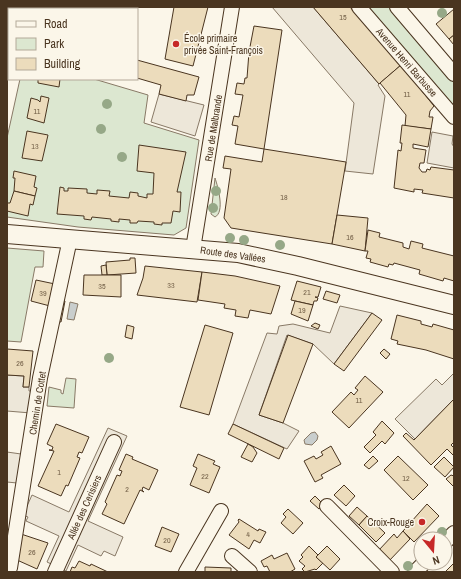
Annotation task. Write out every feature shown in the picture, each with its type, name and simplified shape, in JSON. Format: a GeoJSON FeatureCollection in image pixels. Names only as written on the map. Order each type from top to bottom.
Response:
{"type":"FeatureCollection","features":[{"type":"Feature","properties":{"kind":"main road","name":"Route des Vallées"},"geometry":{"type":"LineString","coordinates":[[7,234],[193,249],[262,258],[454,305]]}},
{"type":"Feature","properties":{"kind":"street","name":"Rue de Malbrande"},"geometry":{"type":"LineString","coordinates":[[193,249],[232,7]]}},
{"type":"Feature","properties":{"kind":"street","name":"Avenue Henri Barbusse"},"geometry":{"type":"LineString","coordinates":[[359,7],[454,117]]}},
{"type":"Feature","properties":{"kind":"street"},"geometry":{"type":"LineString","coordinates":[[397,7],[454,74]]}},
{"type":"Feature","properties":{"kind":"street","name":"Chemin de Cottet"},"geometry":{"type":"LineString","coordinates":[[10,568],[40,378],[70,239]]}},
{"type":"Feature","properties":{"kind":"street","name":"Allée des Cerisiers"},"geometry":{"type":"LineString","coordinates":[[55,572],[114,442]]}},
{"type":"Feature","properties":{"kind":"street"},"geometry":{"type":"LineString","coordinates":[[327,506],[392,572]]}},
{"type":"Feature","properties":{"kind":"street"},"geometry":{"type":"LineString","coordinates":[[186,572],[221,511]]}},
{"type":"Feature","properties":{"kind":"street"},"geometry":{"type":"LineString","coordinates":[[232,556],[244,564],[250,572]]}},
{"type":"Feature","properties":{"kind":"green space"},"geometry":{"type":"Polygon","coordinates":[[[365,7],[389,7],[454,83],[454,111],[365,7]]]}},
{"type":"Feature","properties":{"kind":"green space"},"geometry":{"type":"Polygon","coordinates":[[[20,80],[97,80],[148,95],[144,123],[199,140],[186,228],[174,235],[78,227],[7,217],[7,138],[20,80]]]}},
{"type":"Feature","properties":{"kind":"green space"},"geometry":{"type":"Polygon","coordinates":[[[215,178],[219,193],[220,210],[215,217],[211,214],[215,178]]]}},
{"type":"Feature","properties":{"kind":"green space"},"geometry":{"type":"Polygon","coordinates":[[[7,248],[44,251],[43,267],[35,267],[21,342],[7,341],[7,248]]]}},
{"type":"Feature","properties":{"kind":"green space"},"geometry":{"type":"Polygon","coordinates":[[[66,378],[76,379],[74,408],[47,406],[49,387],[61,390],[61,393],[63,394],[66,378]]]}},
{"type":"Feature","properties":{"kind":"shaded area"},"geometry":{"type":"Polygon","coordinates":[[[272,7],[313,7],[379,84],[378,85],[385,96],[373,174],[345,171],[354,103],[272,7]]]}},
{"type":"Feature","properties":{"kind":"shaded area"},"geometry":{"type":"Polygon","coordinates":[[[159,94],[204,105],[195,136],[151,122],[159,94]]]}},
{"type":"Feature","properties":{"kind":"shaded area"},"geometry":{"type":"Polygon","coordinates":[[[432,132],[453,136],[452,144],[454,147],[454,168],[427,163],[432,132]]]}},
{"type":"Feature","properties":{"kind":"shaded area"},"geometry":{"type":"Polygon","coordinates":[[[70,302],[78,304],[74,320],[67,319],[70,302]]]}},
{"type":"Feature","properties":{"kind":"shaded area"},"geometry":{"type":"Polygon","coordinates":[[[340,306],[372,313],[334,364],[313,344],[287,335],[259,415],[283,423],[299,431],[287,449],[233,424],[267,333],[277,334],[279,326],[293,324],[330,333],[340,306]]]}},
{"type":"Feature","properties":{"kind":"shaded area"},"geometry":{"type":"Polygon","coordinates":[[[454,373],[454,399],[415,439],[395,419],[436,379],[442,385],[454,373]]]}},
{"type":"Feature","properties":{"kind":"shaded area"},"geometry":{"type":"Polygon","coordinates":[[[7,375],[24,376],[23,387],[29,387],[29,391],[35,391],[31,413],[7,411],[7,375]]]}},
{"type":"Feature","properties":{"kind":"shaded area"},"geometry":{"type":"Polygon","coordinates":[[[108,428],[127,436],[88,521],[123,537],[115,556],[104,551],[101,556],[78,545],[66,571],[47,562],[59,536],[26,521],[28,517],[23,515],[32,495],[69,512],[108,428]]]}},
{"type":"Feature","properties":{"kind":"shaded area"},"geometry":{"type":"Polygon","coordinates":[[[315,432],[318,436],[317,440],[312,445],[305,444],[304,440],[311,433],[315,432]]]}},
{"type":"Feature","properties":{"kind":"shaded area"},"geometry":{"type":"Polygon","coordinates":[[[7,452],[21,454],[17,483],[7,482],[7,452]]]}},
{"type":"Feature","properties":{"kind":"building"},"geometry":{"type":"Polygon","coordinates":[[[52,7],[69,7],[69,8],[52,7]]]}},
{"type":"Feature","properties":{"kind":"building"},"geometry":{"type":"Polygon","coordinates":[[[92,7],[110,7],[110,8],[92,7]]]}},
{"type":"Feature","properties":{"kind":"building"},"geometry":{"type":"Polygon","coordinates":[[[111,7],[135,7],[134,8],[111,7]]]}},
{"type":"Feature","properties":{"kind":"building"},"geometry":{"type":"Polygon","coordinates":[[[174,7],[208,7],[193,66],[165,59],[174,7]]]}},
{"type":"Feature","properties":{"kind":"building"},"geometry":{"type":"Polygon","coordinates":[[[313,7],[350,7],[401,65],[379,84],[313,7]]]}},
{"type":"Feature","properties":{"kind":"building"},"geometry":{"type":"Polygon","coordinates":[[[454,9],[454,35],[449,39],[436,24],[454,9]]]}},
{"type":"Feature","properties":{"kind":"building"},"geometry":{"type":"Polygon","coordinates":[[[254,26],[282,30],[264,149],[235,144],[238,126],[232,125],[234,116],[239,117],[243,95],[235,94],[237,83],[244,84],[245,78],[247,78],[249,52],[254,26]]]}},
{"type":"Feature","properties":{"kind":"building"},"geometry":{"type":"Polygon","coordinates":[[[454,35],[454,45],[449,39],[454,35]]]}},
{"type":"Feature","properties":{"kind":"building"},"geometry":{"type":"Polygon","coordinates":[[[138,60],[199,77],[194,95],[187,95],[186,101],[159,94],[161,85],[138,78],[138,60]]]}},
{"type":"Feature","properties":{"kind":"building"},"geometry":{"type":"Polygon","coordinates":[[[401,65],[434,106],[430,111],[429,117],[433,117],[431,129],[405,126],[406,115],[380,83],[401,65]]]}},
{"type":"Feature","properties":{"kind":"building"},"geometry":{"type":"Polygon","coordinates":[[[38,80],[60,80],[59,87],[38,83],[38,80]]]}},
{"type":"Feature","properties":{"kind":"building"},"geometry":{"type":"Polygon","coordinates":[[[41,96],[49,98],[44,123],[27,118],[31,98],[40,102],[41,96]]]}},
{"type":"Feature","properties":{"kind":"building"},"geometry":{"type":"Polygon","coordinates":[[[402,125],[431,129],[428,147],[413,144],[413,148],[426,150],[424,163],[420,163],[419,168],[422,172],[426,172],[427,169],[430,170],[431,167],[454,170],[454,198],[422,193],[423,190],[414,189],[414,192],[394,188],[398,150],[401,151],[402,143],[400,143],[402,125]]]}},
{"type":"Feature","properties":{"kind":"building"},"geometry":{"type":"Polygon","coordinates":[[[27,131],[48,135],[42,161],[22,158],[27,131]]]}},
{"type":"Feature","properties":{"kind":"building"},"geometry":{"type":"Polygon","coordinates":[[[139,145],[186,152],[177,192],[181,192],[180,212],[173,211],[171,223],[162,223],[162,225],[154,224],[154,222],[138,221],[137,223],[130,223],[130,220],[119,219],[119,222],[111,221],[111,219],[92,217],[91,220],[84,219],[84,216],[57,214],[60,187],[64,188],[64,191],[68,191],[68,188],[87,189],[87,193],[97,194],[97,190],[110,191],[109,196],[129,198],[130,192],[138,193],[138,196],[147,198],[147,194],[153,194],[154,173],[137,171],[139,145]]]}},
{"type":"Feature","properties":{"kind":"building"},"geometry":{"type":"Polygon","coordinates":[[[264,149],[346,162],[332,244],[231,228],[224,218],[231,169],[223,168],[225,156],[262,162],[264,149]]]}},
{"type":"Feature","properties":{"kind":"building"},"geometry":{"type":"Polygon","coordinates":[[[14,171],[36,176],[34,187],[37,188],[35,196],[14,191],[14,171]]]}},
{"type":"Feature","properties":{"kind":"building"},"geometry":{"type":"Polygon","coordinates":[[[14,191],[35,196],[33,205],[30,204],[28,216],[7,211],[7,203],[10,203],[14,191]]]}},
{"type":"Feature","properties":{"kind":"building"},"geometry":{"type":"Polygon","coordinates":[[[337,215],[368,218],[365,251],[332,244],[337,215]]]}},
{"type":"Feature","properties":{"kind":"building"},"geometry":{"type":"Polygon","coordinates":[[[368,230],[380,233],[379,237],[403,243],[403,247],[409,249],[411,241],[423,244],[422,248],[454,256],[454,281],[444,278],[443,281],[419,274],[420,270],[394,263],[393,265],[389,264],[388,267],[370,262],[371,259],[366,258],[368,251],[365,251],[368,230]]]}},
{"type":"Feature","properties":{"kind":"building"},"geometry":{"type":"Polygon","coordinates":[[[130,258],[135,258],[136,273],[107,275],[106,262],[130,260],[130,258]]]}},
{"type":"Feature","properties":{"kind":"building"},"geometry":{"type":"Polygon","coordinates":[[[106,265],[107,275],[102,275],[101,266],[106,265]]]}},
{"type":"Feature","properties":{"kind":"building"},"geometry":{"type":"Polygon","coordinates":[[[145,266],[202,272],[197,302],[137,295],[143,278],[145,266]]]}},
{"type":"Feature","properties":{"kind":"building"},"geometry":{"type":"Polygon","coordinates":[[[202,272],[235,276],[280,286],[271,314],[250,310],[248,318],[235,316],[236,310],[224,308],[225,304],[198,300],[202,272]]]}},
{"type":"Feature","properties":{"kind":"building"},"geometry":{"type":"Polygon","coordinates":[[[84,275],[121,275],[121,297],[83,295],[84,275]]]}},
{"type":"Feature","properties":{"kind":"building"},"geometry":{"type":"Polygon","coordinates":[[[36,280],[55,284],[50,306],[31,301],[36,280]]]}},
{"type":"Feature","properties":{"kind":"building"},"geometry":{"type":"Polygon","coordinates":[[[297,281],[321,287],[318,297],[315,297],[318,298],[317,301],[314,301],[313,305],[291,300],[297,281]]]}},
{"type":"Feature","properties":{"kind":"building"},"geometry":{"type":"Polygon","coordinates":[[[326,291],[340,295],[337,303],[323,299],[326,291]]]}},
{"type":"Feature","properties":{"kind":"building"},"geometry":{"type":"Polygon","coordinates":[[[60,300],[65,301],[61,322],[56,321],[60,300]]]}},
{"type":"Feature","properties":{"kind":"building"},"geometry":{"type":"Polygon","coordinates":[[[295,301],[313,305],[308,321],[291,314],[295,301]]]}},
{"type":"Feature","properties":{"kind":"building"},"geometry":{"type":"Polygon","coordinates":[[[372,313],[382,320],[344,371],[334,364],[372,313]]]}},
{"type":"Feature","properties":{"kind":"building"},"geometry":{"type":"Polygon","coordinates":[[[397,315],[421,321],[421,324],[432,327],[433,324],[454,330],[454,359],[426,350],[397,344],[398,341],[391,339],[397,315]]]}},
{"type":"Feature","properties":{"kind":"building"},"geometry":{"type":"Polygon","coordinates":[[[315,323],[320,325],[318,329],[311,326],[315,323]]]}},
{"type":"Feature","properties":{"kind":"building"},"geometry":{"type":"Polygon","coordinates":[[[127,325],[134,327],[132,339],[125,337],[127,325]]]}},
{"type":"Feature","properties":{"kind":"building"},"geometry":{"type":"Polygon","coordinates":[[[205,325],[233,333],[209,415],[180,407],[205,325]]]}},
{"type":"Feature","properties":{"kind":"building"},"geometry":{"type":"Polygon","coordinates":[[[288,335],[313,344],[283,423],[259,415],[288,335]]]}},
{"type":"Feature","properties":{"kind":"building"},"geometry":{"type":"Polygon","coordinates":[[[7,349],[33,351],[29,387],[23,387],[24,376],[7,375],[7,349]]]}},
{"type":"Feature","properties":{"kind":"building"},"geometry":{"type":"Polygon","coordinates":[[[384,349],[390,354],[386,359],[380,353],[384,349]]]}},
{"type":"Feature","properties":{"kind":"building"},"geometry":{"type":"Polygon","coordinates":[[[365,376],[383,392],[349,428],[332,412],[351,392],[354,395],[358,390],[355,388],[365,376]]]}},
{"type":"Feature","properties":{"kind":"building"},"geometry":{"type":"Polygon","coordinates":[[[454,399],[454,442],[451,445],[454,448],[454,456],[447,449],[431,465],[403,436],[406,433],[414,440],[454,399]]]}},
{"type":"Feature","properties":{"kind":"building"},"geometry":{"type":"Polygon","coordinates":[[[382,421],[394,433],[385,444],[382,441],[370,453],[364,447],[376,435],[373,432],[382,421]]]}},
{"type":"Feature","properties":{"kind":"building"},"geometry":{"type":"Polygon","coordinates":[[[56,424],[89,437],[82,453],[79,452],[77,457],[80,458],[68,486],[66,485],[61,496],[38,486],[54,451],[49,450],[52,450],[53,447],[47,444],[56,424]]]}},
{"type":"Feature","properties":{"kind":"building"},"geometry":{"type":"Polygon","coordinates":[[[233,424],[284,448],[279,459],[228,434],[233,424]]]}},
{"type":"Feature","properties":{"kind":"building"},"geometry":{"type":"Polygon","coordinates":[[[248,444],[253,447],[257,453],[252,462],[241,457],[248,444]]]}},
{"type":"Feature","properties":{"kind":"building"},"geometry":{"type":"Polygon","coordinates":[[[331,446],[341,464],[321,475],[323,478],[315,482],[304,461],[314,456],[316,459],[323,455],[321,452],[331,446]]]}},
{"type":"Feature","properties":{"kind":"building"},"geometry":{"type":"Polygon","coordinates":[[[126,454],[133,457],[132,459],[158,470],[149,490],[143,487],[142,490],[144,492],[140,490],[124,524],[102,514],[107,504],[105,502],[117,475],[120,476],[122,471],[119,470],[126,454]]]}},
{"type":"Feature","properties":{"kind":"building"},"geometry":{"type":"Polygon","coordinates":[[[198,454],[215,461],[213,464],[220,467],[209,493],[190,485],[197,468],[193,466],[198,454]]]}},
{"type":"Feature","properties":{"kind":"building"},"geometry":{"type":"Polygon","coordinates":[[[373,456],[378,461],[369,469],[364,465],[373,456]]]}},
{"type":"Feature","properties":{"kind":"building"},"geometry":{"type":"Polygon","coordinates":[[[398,456],[428,485],[413,500],[384,470],[398,456]]]}},
{"type":"Feature","properties":{"kind":"building"},"geometry":{"type":"Polygon","coordinates":[[[444,457],[454,467],[445,477],[434,467],[444,457]]]}},
{"type":"Feature","properties":{"kind":"building"},"geometry":{"type":"Polygon","coordinates":[[[451,475],[454,476],[454,487],[446,479],[451,475]]]}},
{"type":"Feature","properties":{"kind":"building"},"geometry":{"type":"Polygon","coordinates":[[[344,485],[355,496],[346,506],[334,495],[344,485]]]}},
{"type":"Feature","properties":{"kind":"building"},"geometry":{"type":"Polygon","coordinates":[[[315,496],[323,504],[319,509],[310,501],[315,496]]]}},
{"type":"Feature","properties":{"kind":"building","name":"Croix-Rouge"},"geometry":{"type":"Polygon","coordinates":[[[427,504],[439,516],[425,531],[413,531],[413,541],[403,531],[427,504]]]}},
{"type":"Feature","properties":{"kind":"building"},"geometry":{"type":"Polygon","coordinates":[[[357,507],[367,516],[359,525],[349,516],[357,507]]]}},
{"type":"Feature","properties":{"kind":"building"},"geometry":{"type":"Polygon","coordinates":[[[288,509],[303,523],[293,534],[281,523],[286,517],[283,514],[288,509]]]}},
{"type":"Feature","properties":{"kind":"building"},"geometry":{"type":"Polygon","coordinates":[[[367,516],[385,533],[376,542],[359,525],[367,516]]]}},
{"type":"Feature","properties":{"kind":"building"},"geometry":{"type":"Polygon","coordinates":[[[239,519],[258,531],[259,529],[266,532],[260,543],[254,540],[249,549],[229,535],[239,522],[239,519]]]}},
{"type":"Feature","properties":{"kind":"building"},"geometry":{"type":"Polygon","coordinates":[[[162,527],[179,534],[171,552],[155,546],[162,527]]]}},
{"type":"Feature","properties":{"kind":"building"},"geometry":{"type":"Polygon","coordinates":[[[403,531],[410,539],[388,562],[378,551],[394,534],[397,538],[403,531]]]}},
{"type":"Feature","properties":{"kind":"building"},"geometry":{"type":"Polygon","coordinates":[[[21,534],[48,543],[37,569],[17,560],[21,534]]]}},
{"type":"Feature","properties":{"kind":"building"},"geometry":{"type":"Polygon","coordinates":[[[309,546],[318,555],[316,557],[323,563],[316,570],[305,572],[302,569],[305,566],[299,561],[303,557],[301,555],[309,546]]]}},
{"type":"Feature","properties":{"kind":"building"},"geometry":{"type":"Polygon","coordinates":[[[327,546],[340,559],[330,570],[316,557],[327,546]]]}},
{"type":"Feature","properties":{"kind":"building"},"geometry":{"type":"Polygon","coordinates":[[[287,553],[295,569],[290,572],[270,572],[267,566],[264,567],[261,561],[272,555],[274,559],[287,553]]]}},
{"type":"Feature","properties":{"kind":"building"},"geometry":{"type":"Polygon","coordinates":[[[79,561],[90,566],[91,564],[108,572],[70,572],[72,567],[75,568],[79,561]]]}},
{"type":"Feature","properties":{"kind":"building"},"geometry":{"type":"Polygon","coordinates":[[[454,563],[454,572],[445,572],[453,571],[454,563]]]}},
{"type":"Feature","properties":{"kind":"building"},"geometry":{"type":"Polygon","coordinates":[[[205,567],[231,568],[231,572],[205,572],[205,567]]]}},
{"type":"Feature","properties":{"kind":"place","name":"École primaire privée Saint-François"},"geometry":{"type":"Point","coordinates":[176,44]}},
{"type":"Feature","properties":{"kind":"place","name":"Croix-Rouge"},"geometry":{"type":"Point","coordinates":[422,522]}}]}
